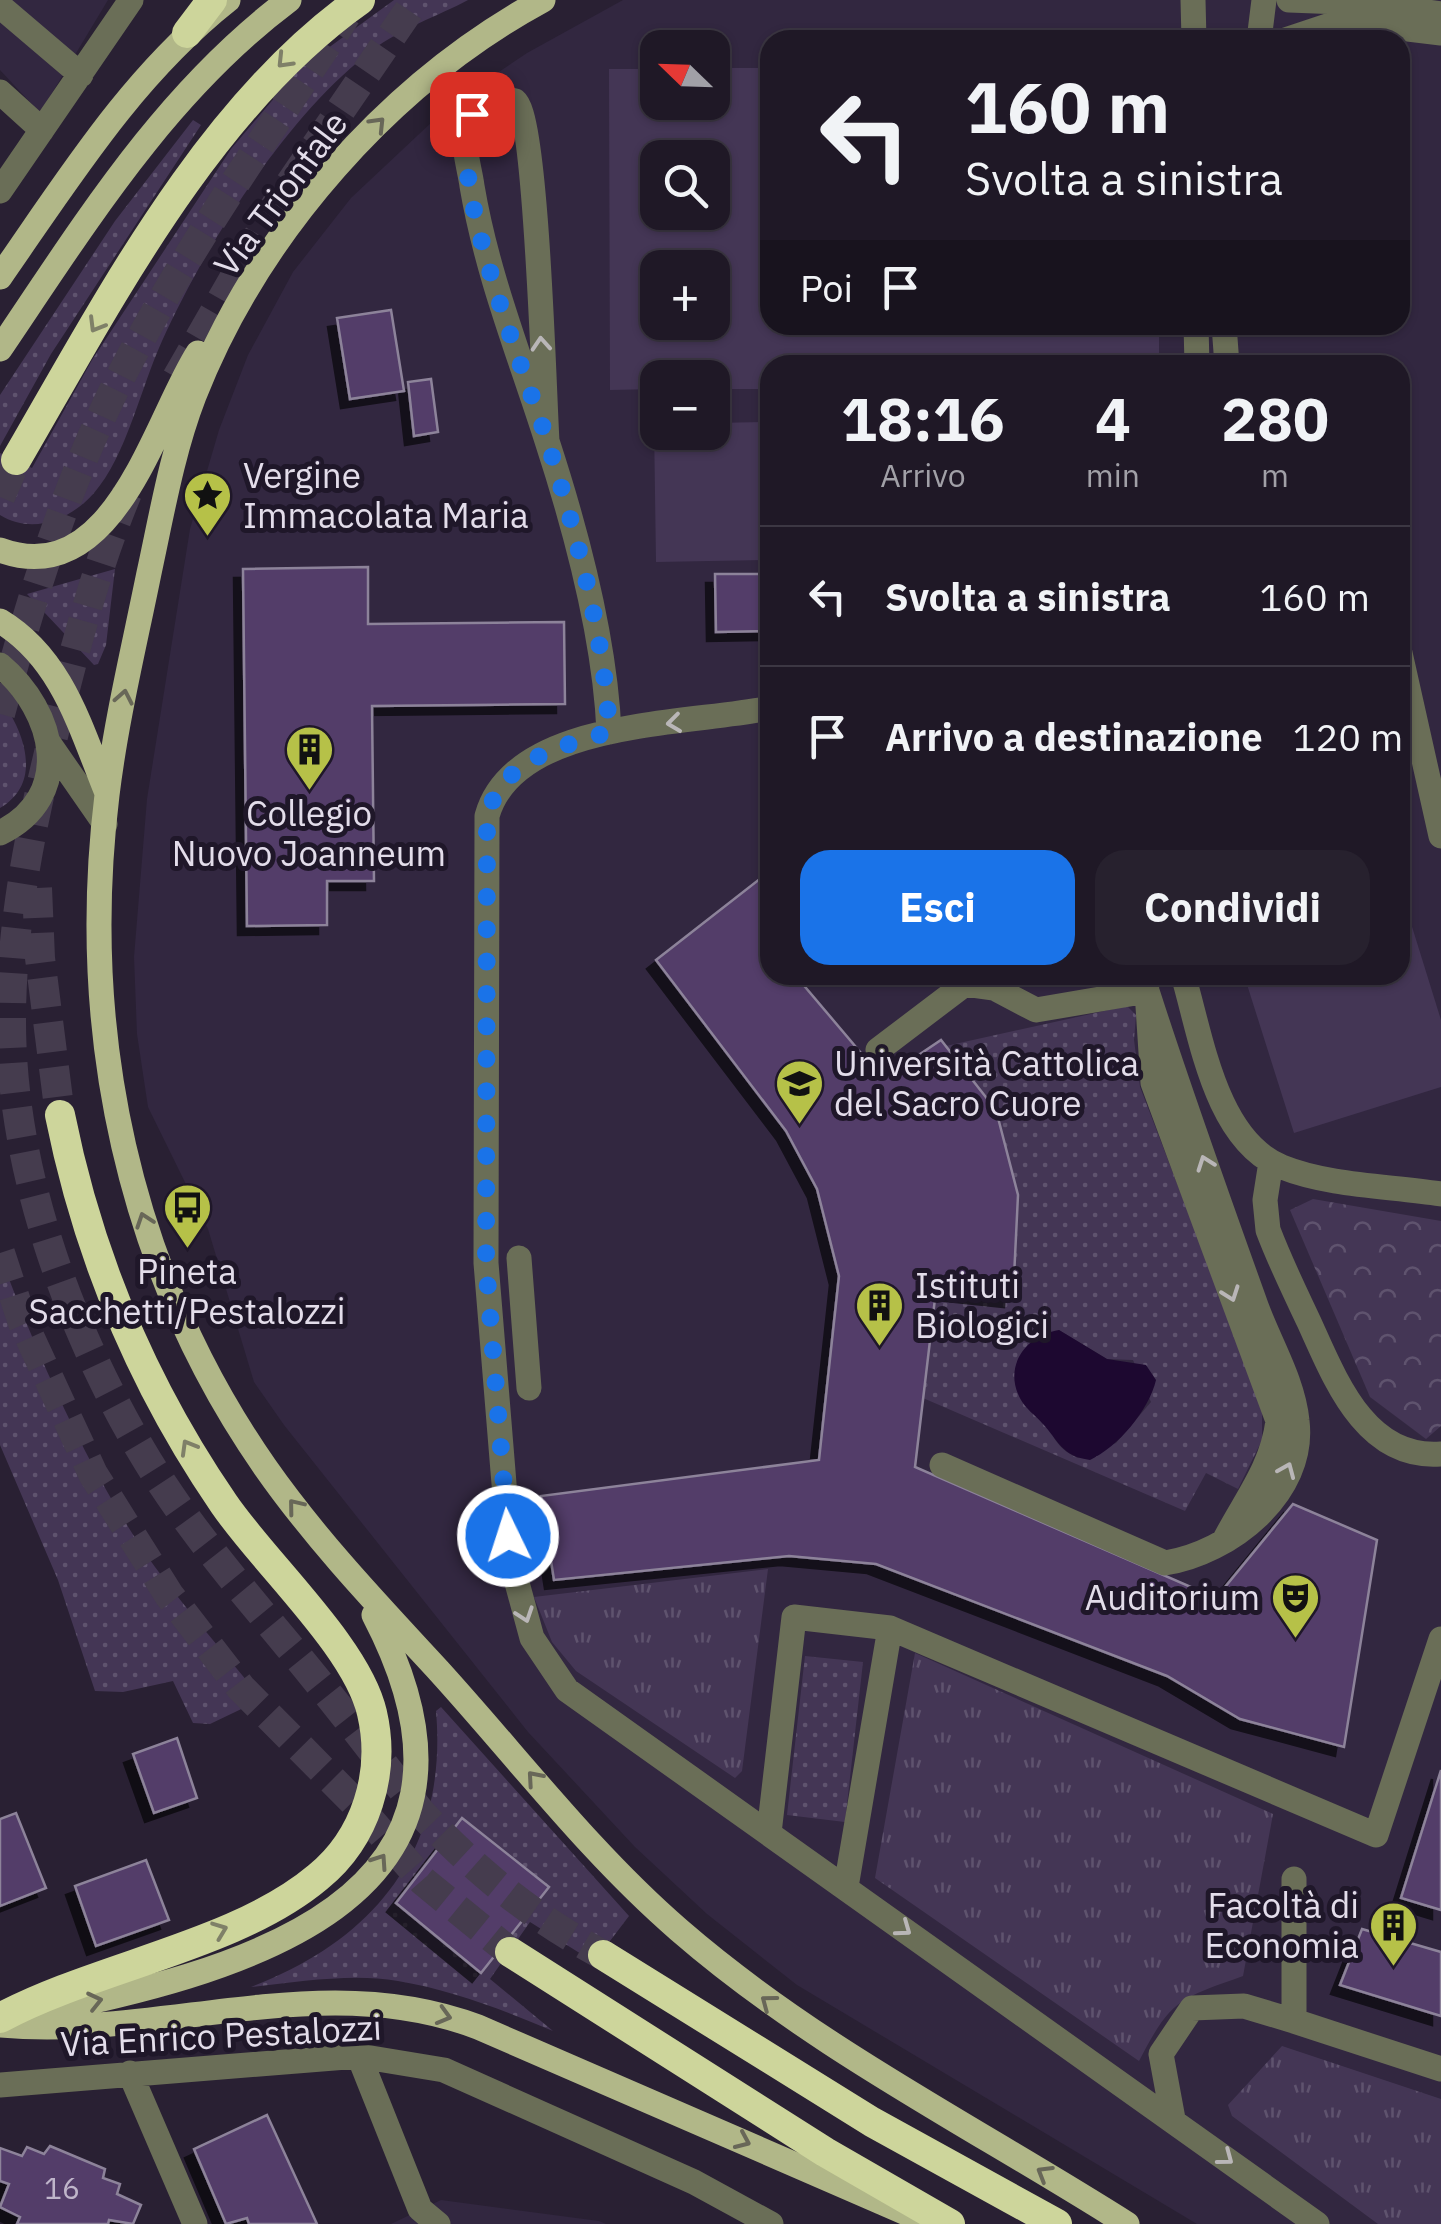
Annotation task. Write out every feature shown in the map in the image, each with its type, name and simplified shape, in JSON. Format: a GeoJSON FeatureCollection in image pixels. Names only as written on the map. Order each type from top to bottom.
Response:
{"type":"FeatureCollection","features":[{"type":"Feature","properties":{"kind":"highway"},"geometry":{"type":"LineString","coordinates":[[186,33],[212,0]]}},
{"type":"Feature","properties":{"kind":"highway"},"geometry":{"type":"LineString","coordinates":[[16,460],[122,284],[230,122],[297,48],[360,0]]}},
{"type":"Feature","properties":{"kind":"highway"},"geometry":{"type":"LineString","coordinates":[[0,2021],[54,1992],[244,1921],[293,1896],[329,1868],[357,1830],[375,1768],[372,1712],[358,1674],[224,1504],[173,1421],[128,1334],[89,1235],[60,1116]]}},
{"type":"Feature","properties":{"kind":"highway"},"geometry":{"type":"LineString","coordinates":[[510,1952],[825,2152],[950,2224]]}},
{"type":"Feature","properties":{"kind":"highway"},"geometry":{"type":"LineString","coordinates":[[603,1955],[872,2122],[1058,2224]]}},
{"type":"Feature","properties":{"kind":"main road"},"geometry":{"type":"LineString","coordinates":[[0,278],[96,139],[186,33],[228,0]]}},
{"type":"Feature","properties":{"kind":"main road"},"geometry":{"type":"LineString","coordinates":[[0,349],[164,114],[207,69],[289,0]]}},
{"type":"Feature","properties":{"kind":"main road","name":"Via Trionfale"},"geometry":{"type":"LineString","coordinates":[[357,1581],[268,1472],[215,1388],[168,1287],[134,1193],[114,1114],[103,1033],[99,913],[107,794],[178,446],[196,390],[263,266],[312,199],[395,106],[474,41],[543,0]]}},
{"type":"Feature","properties":{"kind":"main road"},"geometry":{"type":"LineString","coordinates":[[0,550],[42,556],[79,544],[94,532],[139,473],[172,398],[212,329],[263,266]]}},
{"type":"Feature","properties":{"kind":"main road"},"geometry":{"type":"LineString","coordinates":[[0,621],[50,665],[107,794]]}},
{"type":"Feature","properties":{"kind":"main road"},"geometry":{"type":"LineString","coordinates":[[0,2021],[108,1998],[241,1958],[320,1921],[368,1878],[402,1820],[416,1750],[403,1672],[357,1581]]}},
{"type":"Feature","properties":{"kind":"main road"},"geometry":{"type":"LineString","coordinates":[[357,1581],[621,1876],[682,1933],[838,2051],[1127,2224]]}},
{"type":"Feature","properties":{"kind":"main road"},"geometry":{"type":"LineString","coordinates":[[0,2021],[87,2028],[336,2000],[435,2012],[932,2224]]}},
{"type":"Feature","properties":{"kind":"street"},"geometry":{"type":"LineString","coordinates":[[0,191],[131,0]]}},
{"type":"Feature","properties":{"kind":"street"},"geometry":{"type":"LineString","coordinates":[[1194,0],[1194,30]]}},
{"type":"Feature","properties":{"kind":"street"},"geometry":{"type":"LineString","coordinates":[[1260,30],[1264,0]]}},
{"type":"Feature","properties":{"kind":"street"},"geometry":{"type":"LineString","coordinates":[[1289,0],[1367,3],[1441,14]]}},
{"type":"Feature","properties":{"kind":"street"},"geometry":{"type":"LineString","coordinates":[[0,6],[81,75]]}},
{"type":"Feature","properties":{"kind":"street"},"geometry":{"type":"LineString","coordinates":[[1315,30],[1342,21],[1441,34]]}},
{"type":"Feature","properties":{"kind":"street"},"geometry":{"type":"LineString","coordinates":[[0,92],[42,130]]}},
{"type":"Feature","properties":{"kind":"street"},"geometry":{"type":"LineString","coordinates":[[547,441],[534,190],[525,114],[515,101],[500,99],[472,114],[465,142],[496,293],[547,441],[608,688],[609,732]]}},
{"type":"Feature","properties":{"kind":"street"},"geometry":{"type":"LineString","coordinates":[[0,665],[22,688],[46,739],[104,824]]}},
{"type":"Feature","properties":{"kind":"street"},"geometry":{"type":"LineString","coordinates":[[1410,698],[1441,836]]}},
{"type":"Feature","properties":{"kind":"street"},"geometry":{"type":"LineString","coordinates":[[760,709],[609,732],[515,768],[496,792],[487,816],[486,1264],[510,1557],[532,1638],[567,1690],[1317,2224]]}},
{"type":"Feature","properties":{"kind":"street"},"geometry":{"type":"LineString","coordinates":[[0,833],[24,821],[42,798],[50,768],[46,739]]}},
{"type":"Feature","properties":{"kind":"street"},"geometry":{"type":"LineString","coordinates":[[878,1050],[965,985]]}},
{"type":"Feature","properties":{"kind":"street"},"geometry":{"type":"LineString","coordinates":[[973,985],[994,988],[1036,1010],[1138,985]]}},
{"type":"Feature","properties":{"kind":"street"},"geometry":{"type":"LineString","coordinates":[[942,1465],[1165,1563],[1196,1558],[1249,1526],[1277,1492],[1289,1470],[1298,1421],[1147,985]]}},
{"type":"Feature","properties":{"kind":"street"},"geometry":{"type":"LineString","coordinates":[[1186,985],[1223,1102],[1246,1138],[1271,1162],[1294,1171],[1441,1194]]}},
{"type":"Feature","properties":{"kind":"street"},"geometry":{"type":"LineString","coordinates":[[1271,1162],[1265,1200],[1268,1230],[1344,1396],[1364,1423],[1385,1439],[1416,1454],[1441,1454]]}},
{"type":"Feature","properties":{"kind":"street"},"geometry":{"type":"LineString","coordinates":[[519,1258],[529,1388]]}},
{"type":"Feature","properties":{"kind":"street"},"geometry":{"type":"LineString","coordinates":[[769,1834],[794,1617],[890,1628],[1376,1835],[1441,1639]]}},
{"type":"Feature","properties":{"kind":"street"},"geometry":{"type":"LineString","coordinates":[[846,1887],[890,1628]]}},
{"type":"Feature","properties":{"kind":"street"},"geometry":{"type":"LineString","coordinates":[[1294,1879],[1294,2021]]}},
{"type":"Feature","properties":{"kind":"street"},"geometry":{"type":"LineString","coordinates":[[1174,2119],[1161,2054],[1192,2008],[1244,2006],[1441,2070]]}},
{"type":"Feature","properties":{"kind":"street"},"geometry":{"type":"LineString","coordinates":[[360,2056],[420,2209],[438,2224]]}},
{"type":"Feature","properties":{"kind":"street","name":"Via Enrico Pestalozzi"},"geometry":{"type":"LineString","coordinates":[[0,2085],[360,2056],[444,2070],[676,2174],[770,2224]]}},
{"type":"Feature","properties":{"kind":"street"},"geometry":{"type":"LineString","coordinates":[[130,2073],[194,2224]]}},
{"type":"Feature","properties":{"kind":"shaded area"},"geometry":{"type":"Polygon","coordinates":[[[0,0],[108,0],[40,113],[0,70],[0,0]]]}},
{"type":"Feature","properties":{"kind":"shaded area","name":"Università Cattolica del Sacro Cuore"},"geometry":{"type":"Polygon","coordinates":[[[623,0],[1441,0],[1441,2224],[1197,2224],[797,1985],[707,1914],[635,1847],[528,1732],[254,1382],[208,1229],[148,1107],[137,1034],[134,957],[147,799],[190,529],[219,430],[248,355],[293,272],[351,198],[433,121],[527,53],[623,0]]]}},
{"type":"Feature","properties":{"kind":"shaded area"},"geometry":{"type":"Polygon","coordinates":[[[1059,1330],[1107,1359],[1146,1365],[1156,1380],[1147,1403],[1131,1426],[1090,1460],[1062,1447],[1023,1403],[1016,1388],[1014,1376],[1020,1354],[1036,1338],[1059,1330]]]}},
{"type":"Feature","properties":{"kind":"shaded area"},"geometry":{"type":"Polygon","coordinates":[[[441,2200],[599,2221],[606,2224],[391,2224],[441,2200]]]}},
{"type":"Feature","properties":{"kind":"green space"},"geometry":{"type":"Polygon","coordinates":[[[394,0],[468,0],[374,49],[310,108],[280,144],[225,223],[180,303],[115,461],[94,493],[74,511],[50,522],[25,524],[0,515],[0,453],[32,468],[92,360],[231,149],[298,70],[394,0]]]}},
{"type":"Feature","properties":{"kind":"green space"},"geometry":{"type":"Polygon","coordinates":[[[730,68],[760,68],[760,335],[1159,335],[1159,355],[760,355],[760,389],[730,389],[730,360],[640,360],[640,389],[610,390],[609,69],[640,69],[640,120],[730,120],[730,68]]]}},
{"type":"Feature","properties":{"kind":"green space"},"geometry":{"type":"Polygon","coordinates":[[[193,120],[201,125],[51,354],[0,446],[0,395],[115,221],[193,120]]]}},
{"type":"Feature","properties":{"kind":"green space"},"geometry":{"type":"Polygon","coordinates":[[[760,422],[760,560],[656,562],[654,450],[730,450],[730,423],[760,422]]]}},
{"type":"Feature","properties":{"kind":"green space"},"geometry":{"type":"Polygon","coordinates":[[[115,569],[106,645],[94,665],[27,594],[115,569]]]}},
{"type":"Feature","properties":{"kind":"green space"},"geometry":{"type":"Polygon","coordinates":[[[0,698],[22,740],[26,770],[14,797],[0,808],[0,698]]]}},
{"type":"Feature","properties":{"kind":"green space"},"geometry":{"type":"Polygon","coordinates":[[[1410,920],[1441,1020],[1441,1087],[1294,1133],[1247,985],[1410,985],[1410,920]]]}},
{"type":"Feature","properties":{"kind":"green space"},"geometry":{"type":"Polygon","coordinates":[[[1127,1006],[1136,1015],[1134,1040],[1140,1087],[1262,1405],[1262,1440],[1238,1489],[1206,1473],[1185,1511],[923,1398],[936,1290],[1013,1297],[1018,1195],[996,1110],[946,1046],[1127,1006]],[[1059,1330],[1049,1384],[1048,1419],[1062,1448],[1078,1458],[1116,1443],[1151,1402],[1133,1360],[1107,1359],[1059,1330]]]}},
{"type":"Feature","properties":{"kind":"green space"},"geometry":{"type":"Polygon","coordinates":[[[1313,1199],[1441,1221],[1441,1426],[1426,1439],[1370,1397],[1290,1210],[1313,1199]]]}},
{"type":"Feature","properties":{"kind":"green space"},"geometry":{"type":"Polygon","coordinates":[[[9,1279],[55,1390],[112,1501],[168,1584],[262,1699],[210,1724],[193,1723],[173,1681],[123,1692],[95,1691],[58,1580],[0,1445],[0,1283],[9,1279]]]}},
{"type":"Feature","properties":{"kind":"green space"},"geometry":{"type":"Polygon","coordinates":[[[768,1569],[742,1771],[735,1778],[576,1671],[552,1642],[534,1597],[768,1569]]]}},
{"type":"Feature","properties":{"kind":"green space"},"geometry":{"type":"Polygon","coordinates":[[[915,1653],[1273,1814],[1243,1976],[1179,2004],[1160,2025],[1139,2061],[875,1878],[915,1653]]]}},
{"type":"Feature","properties":{"kind":"green space"},"geometry":{"type":"Polygon","coordinates":[[[805,1656],[863,1662],[845,1822],[787,1815],[805,1656]]]}},
{"type":"Feature","properties":{"kind":"green space"},"geometry":{"type":"Polygon","coordinates":[[[441,1707],[629,1916],[594,1962],[530,1922],[490,1979],[553,2031],[458,1995],[398,1981],[343,1978],[251,1987],[296,1967],[335,1943],[368,1915],[395,1882],[416,1846],[430,1805],[437,1760],[436,1711],[441,1707]],[[462,1819],[395,1904],[481,1972],[549,1887],[462,1819]]]}},
{"type":"Feature","properties":{"kind":"green space"},"geometry":{"type":"Polygon","coordinates":[[[1282,2046],[1441,2099],[1441,2224],[1378,2224],[1232,2116],[1228,2105],[1282,2046]]]}},
{"type":"Feature","properties":{"kind":"building"},"geometry":{"type":"Polygon","coordinates":[[[391,310],[404,391],[350,399],[337,318],[391,310]]]}},
{"type":"Feature","properties":{"kind":"building"},"geometry":{"type":"Polygon","coordinates":[[[431,379],[438,432],[414,436],[408,382],[431,379]]]}},
{"type":"Feature","properties":{"kind":"building","name":"Collegio Nuovo Joanneum"},"geometry":{"type":"Polygon","coordinates":[[[368,567],[368,624],[564,622],[565,704],[372,706],[374,881],[327,881],[327,925],[247,926],[243,569],[368,567]]]}},
{"type":"Feature","properties":{"kind":"building"},"geometry":{"type":"Polygon","coordinates":[[[715,574],[760,574],[760,631],[716,632],[715,574]]]}},
{"type":"Feature","properties":{"kind":"building","name":"Istituti Biologici"},"geometry":{"type":"Polygon","coordinates":[[[760,879],[760,985],[803,985],[883,1079],[941,1040],[996,1110],[1018,1195],[1013,1298],[936,1290],[915,1467],[1216,1598],[1293,1504],[1377,1540],[1344,1747],[1240,1719],[1167,1676],[876,1564],[789,1556],[554,1580],[541,1496],[819,1460],[839,1276],[817,1189],[786,1131],[656,960],[760,879]]]}},
{"type":"Feature","properties":{"kind":"building"},"geometry":{"type":"Polygon","coordinates":[[[177,1738],[197,1798],[154,1813],[133,1754],[177,1738]]]}},
{"type":"Feature","properties":{"kind":"building","name":"Facoltà di Economia"},"geometry":{"type":"Polygon","coordinates":[[[1441,1770],[1441,1910],[1401,1898],[1441,1770]]]}},
{"type":"Feature","properties":{"kind":"building"},"geometry":{"type":"Polygon","coordinates":[[[16,1813],[46,1888],[0,1906],[0,1819],[16,1813]]]}},
{"type":"Feature","properties":{"kind":"building"},"geometry":{"type":"Polygon","coordinates":[[[462,1818],[549,1887],[481,1973],[396,1903],[462,1818]]]}},
{"type":"Feature","properties":{"kind":"building"},"geometry":{"type":"Polygon","coordinates":[[[146,1860],[169,1920],[96,1946],[75,1886],[146,1860]]]}},
{"type":"Feature","properties":{"kind":"building","name":"Facoltà di Economia"},"geometry":{"type":"Polygon","coordinates":[[[1362,1929],[1441,1952],[1441,2016],[1340,1985],[1362,1929]]]}},
{"type":"Feature","properties":{"kind":"building"},"geometry":{"type":"Polygon","coordinates":[[[267,2115],[317,2224],[249,2224],[247,2218],[226,2224],[194,2149],[267,2115]]]}},
{"type":"Feature","properties":{"kind":"building"},"geometry":{"type":"Polygon","coordinates":[[[50,2146],[105,2169],[103,2178],[120,2184],[117,2194],[141,2205],[133,2224],[109,2220],[108,2224],[17,2224],[20,2217],[0,2207],[9,2184],[0,2181],[0,2148],[22,2156],[27,2147],[44,2154],[50,2146]]]}},
{"type":"Feature","properties":{"kind":"tunnel"},"geometry":{"type":"LineString","coordinates":[[177,378],[279,200],[416,0]]}},
{"type":"Feature","properties":{"kind":"tunnel"},"geometry":{"type":"LineString","coordinates":[[0,714],[50,546],[117,384],[197,242],[346,15]]}},
{"type":"Feature","properties":{"kind":"tunnel"},"geometry":{"type":"LineString","coordinates":[[0,497],[16,460]]}},
{"type":"Feature","properties":{"kind":"tunnel"},"geometry":{"type":"LineString","coordinates":[[127,493],[80,631],[32,829],[19,906],[12,982],[14,1076],[21,1132],[48,1243],[67,1298],[114,1401],[141,1450],[203,1541],[422,1814],[507,1892],[603,1955]]}},
{"type":"Feature","properties":{"kind":"tunnel"},"geometry":{"type":"LineString","coordinates":[[37,888],[40,958],[60,1115]]}},
{"type":"Feature","properties":{"kind":"tunnel"},"geometry":{"type":"LineString","coordinates":[[0,1253],[23,1323],[93,1474],[169,1595],[241,1688],[355,1803],[423,1881],[510,1952]]}},
{"type":"Feature","properties":{"kind":"place","name":"Vergine Immacolata Maria"},"geometry":{"type":"Point","coordinates":[208,538]}},
{"type":"Feature","properties":{"kind":"place","name":"Collegio Nuovo Joanneum"},"geometry":{"type":"Point","coordinates":[309,792]}},
{"type":"Feature","properties":{"kind":"place","name":"Università Cattolica del Sacro Cuore"},"geometry":{"type":"Point","coordinates":[799,1126]}},
{"type":"Feature","properties":{"kind":"place","name":"Pineta Sacchetti/Pestalozzi"},"geometry":{"type":"Point","coordinates":[187,1250]}},
{"type":"Feature","properties":{"kind":"place","name":"Istituti Biologici"},"geometry":{"type":"Point","coordinates":[880,1348]}},
{"type":"Feature","properties":{"kind":"place","name":"Auditorium"},"geometry":{"type":"Point","coordinates":[1295,1640]}},
{"type":"Feature","properties":{"kind":"place","name":"Facoltà di Economia"},"geometry":{"type":"Point","coordinates":[1394,1968]}},
{"type":"Feature","properties":{"kind":"route"},"geometry":{"type":"LineString","coordinates":[[472,114],[464,132],[478,223],[508,336],[547,441],[608,688],[609,732],[515,768],[496,792],[487,816],[486,1264],[508,1536]]}}]}
